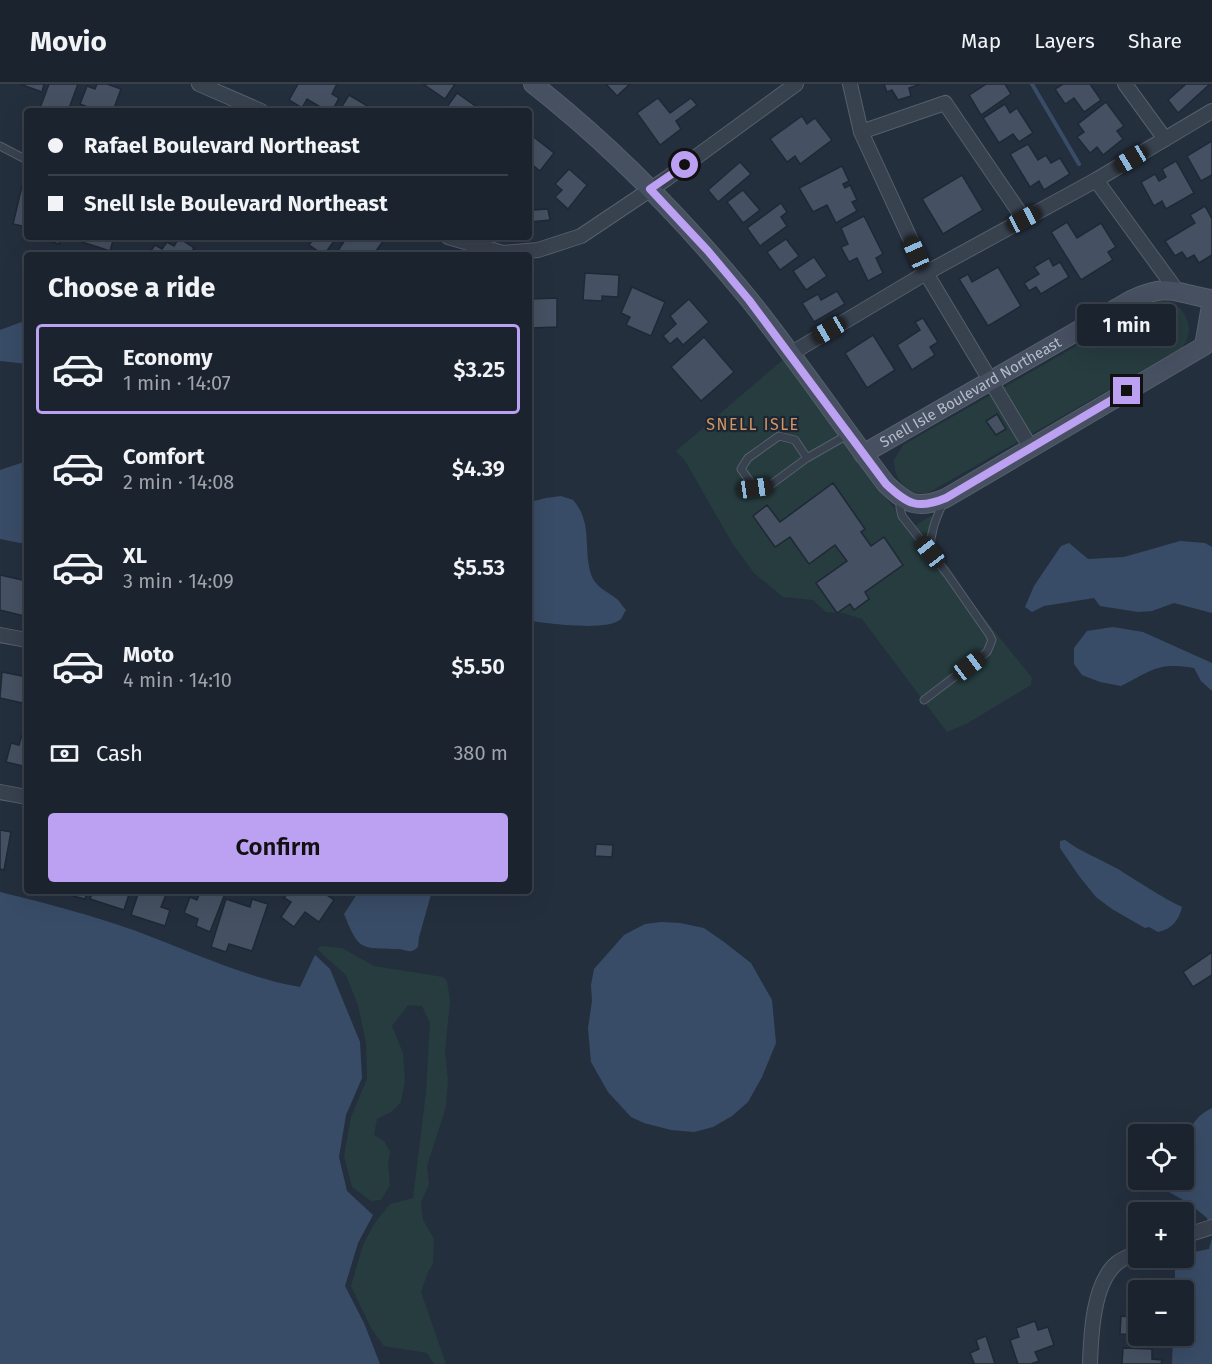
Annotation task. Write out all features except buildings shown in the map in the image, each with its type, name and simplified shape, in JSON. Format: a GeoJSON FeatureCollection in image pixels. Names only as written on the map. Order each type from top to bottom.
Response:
{"type":"FeatureCollection","features":[{"type":"Feature","properties":{"kind":"street"},"geometry":{"type":"LineString","coordinates":[[199,84],[254,108]]}},
{"type":"Feature","properties":{"kind":"street","name":"Snell Isle Boulevard Northeast"},"geometry":{"type":"LineString","coordinates":[[532,84],[605,146],[650,189],[708,251],[790,354],[863,454],[886,484],[900,498],[912,504],[932,504],[946,498],[1208,348],[1212,300],[1177,291],[1163,289],[1150,291],[863,454]]}},
{"type":"Feature","properties":{"kind":"street"},"geometry":{"type":"LineString","coordinates":[[515,252],[538,250],[581,236],[666,179],[796,84]]}},
{"type":"Feature","properties":{"kind":"street"},"geometry":{"type":"LineString","coordinates":[[850,84],[861,132],[926,273],[1031,448]]}},
{"type":"Feature","properties":{"kind":"street"},"geometry":{"type":"LineString","coordinates":[[1125,84],[1165,139]]}},
{"type":"Feature","properties":{"kind":"street"},"geometry":{"type":"LineString","coordinates":[[861,132],[945,103],[1024,219]]}},
{"type":"Feature","properties":{"kind":"street"},"geometry":{"type":"LineString","coordinates":[[790,354],[926,273],[1096,180],[1212,111]]}},
{"type":"Feature","properties":{"kind":"street"},"geometry":{"type":"LineString","coordinates":[[1096,180],[1177,291]]}},
{"type":"Feature","properties":{"kind":"street"},"geometry":{"type":"LineString","coordinates":[[458,240],[500,252]]}},
{"type":"Feature","properties":{"kind":"street"},"geometry":{"type":"LineString","coordinates":[[0,635],[24,639]]}},
{"type":"Feature","properties":{"kind":"street"},"geometry":{"type":"LineString","coordinates":[[0,792],[24,796]]}},
{"type":"Feature","properties":{"kind":"street"},"geometry":{"type":"LineString","coordinates":[[1194,1233],[1212,1227]]}},
{"type":"Feature","properties":{"kind":"street"},"geometry":{"type":"LineString","coordinates":[[1090,1364],[1091,1337],[1098,1298],[1106,1277],[1118,1262],[1128,1258]]}},
{"type":"Feature","properties":{"kind":"lane"},"geometry":{"type":"LineString","coordinates":[[0,146],[24,158]]}},
{"type":"Feature","properties":{"kind":"lane"},"geometry":{"type":"LineString","coordinates":[[807,458],[795,440],[780,436],[748,458],[741,470],[755,488],[769,486],[807,458],[849,434]]}},
{"type":"Feature","properties":{"kind":"lane"},"geometry":{"type":"LineString","coordinates":[[900,498],[902,516],[992,640],[987,652],[924,700]]}},
{"type":"Feature","properties":{"kind":"lane"},"geometry":{"type":"LineString","coordinates":[[930,552],[934,523],[946,498]]}},
{"type":"Feature","properties":{"kind":"green space"},"geometry":{"type":"Polygon","coordinates":[[[1167,300],[1180,308],[1187,320],[1188,334],[1182,348],[926,494],[912,492],[899,480],[894,460],[903,445],[1155,301],[1167,300]]]}},
{"type":"Feature","properties":{"kind":"green space"},"geometry":{"type":"Polygon","coordinates":[[[785,358],[906,525],[913,527],[931,516],[937,524],[934,538],[947,567],[1032,678],[1031,685],[968,723],[947,732],[862,619],[844,613],[826,612],[813,600],[783,597],[754,573],[732,543],[684,459],[676,451],[785,358]]]}},
{"type":"Feature","properties":{"kind":"green space"},"geometry":{"type":"Polygon","coordinates":[[[320,946],[342,948],[374,966],[443,977],[447,981],[450,1001],[445,1052],[448,1080],[446,1107],[427,1166],[429,1184],[421,1203],[423,1220],[434,1239],[433,1264],[421,1292],[446,1364],[434,1364],[427,1353],[384,1346],[371,1328],[351,1286],[363,1245],[374,1224],[390,1204],[413,1198],[426,1092],[430,1023],[422,1006],[408,1005],[392,1026],[403,1053],[405,1081],[401,1102],[391,1112],[377,1119],[374,1135],[384,1141],[390,1152],[388,1165],[390,1185],[381,1200],[371,1201],[352,1187],[344,1156],[351,1117],[367,1079],[366,1043],[358,1005],[346,975],[318,950],[320,946]]]}},
{"type":"Feature","properties":{"kind":"water"},"geometry":{"type":"Polygon","coordinates":[[[24,321],[24,364],[0,361],[0,330],[24,321]]]}},
{"type":"Feature","properties":{"kind":"water"},"geometry":{"type":"Polygon","coordinates":[[[24,462],[24,542],[0,539],[0,470],[24,462]]]}},
{"type":"Feature","properties":{"kind":"water"},"geometry":{"type":"Polygon","coordinates":[[[561,496],[573,500],[579,509],[586,528],[592,577],[626,610],[621,619],[614,623],[591,626],[532,621],[532,502],[561,496]]]}},
{"type":"Feature","properties":{"kind":"water"},"geometry":{"type":"Polygon","coordinates":[[[1180,541],[1205,543],[1212,547],[1212,613],[1174,603],[1152,611],[1138,612],[1100,606],[1094,598],[1044,606],[1032,612],[1025,607],[1034,586],[1061,546],[1069,543],[1088,559],[1124,557],[1180,541]]]}},
{"type":"Feature","properties":{"kind":"water"},"geometry":{"type":"Polygon","coordinates":[[[1113,627],[1143,632],[1212,663],[1212,691],[1201,681],[1194,668],[1182,666],[1156,669],[1121,686],[1100,682],[1082,675],[1074,664],[1074,648],[1087,631],[1113,627]]]}},
{"type":"Feature","properties":{"kind":"water"},"geometry":{"type":"Polygon","coordinates":[[[1065,840],[1182,907],[1177,920],[1167,929],[1158,932],[1149,927],[1145,928],[1112,909],[1096,897],[1079,876],[1060,848],[1060,841],[1065,840]]]}},
{"type":"Feature","properties":{"kind":"water"},"geometry":{"type":"Polygon","coordinates":[[[0,892],[119,925],[217,963],[279,983],[300,987],[315,955],[330,969],[360,1042],[362,1078],[346,1115],[339,1157],[347,1191],[373,1215],[358,1243],[345,1286],[364,1323],[380,1364],[0,1364],[0,892]]]}},
{"type":"Feature","properties":{"kind":"water"},"geometry":{"type":"Polygon","coordinates":[[[357,894],[431,894],[418,947],[410,951],[362,945],[353,935],[344,914],[357,894]]]}},
{"type":"Feature","properties":{"kind":"water"},"geometry":{"type":"Polygon","coordinates":[[[661,922],[704,928],[724,942],[751,963],[772,1000],[776,1043],[762,1077],[748,1102],[732,1116],[713,1127],[694,1132],[671,1130],[631,1117],[608,1092],[591,1062],[588,1028],[594,969],[624,935],[645,924],[661,922]]]}},
{"type":"Feature","properties":{"kind":"water"},"geometry":{"type":"Polygon","coordinates":[[[1212,1108],[1212,1233],[1207,1218],[1194,1207],[1194,1202],[1186,1202],[1169,1190],[1194,1190],[1193,1124],[1202,1114],[1212,1108]]]}},
{"type":"Feature","properties":{"kind":"water"},"geometry":{"type":"Polygon","coordinates":[[[1212,1238],[1212,1364],[1172,1364],[1173,1346],[1194,1346],[1194,1280],[1175,1280],[1175,1268],[1194,1268],[1194,1252],[1209,1249],[1212,1238]]]}},
{"type":"Feature","properties":{"kind":"waterway"},"geometry":{"type":"LineString","coordinates":[[1032,84],[1079,164]]}},
{"type":"Feature","properties":{"kind":"district","name":"SNELL ISLE"},"geometry":{"type":"Point","coordinates":[753,424]}},
{"type":"Feature","properties":{"kind":"route"},"geometry":{"type":"LineString","coordinates":[[685,165],[650,189],[708,251],[749,300],[886,484],[900,498],[912,504],[922,505],[932,504],[946,498],[1127,391]]}}]}
